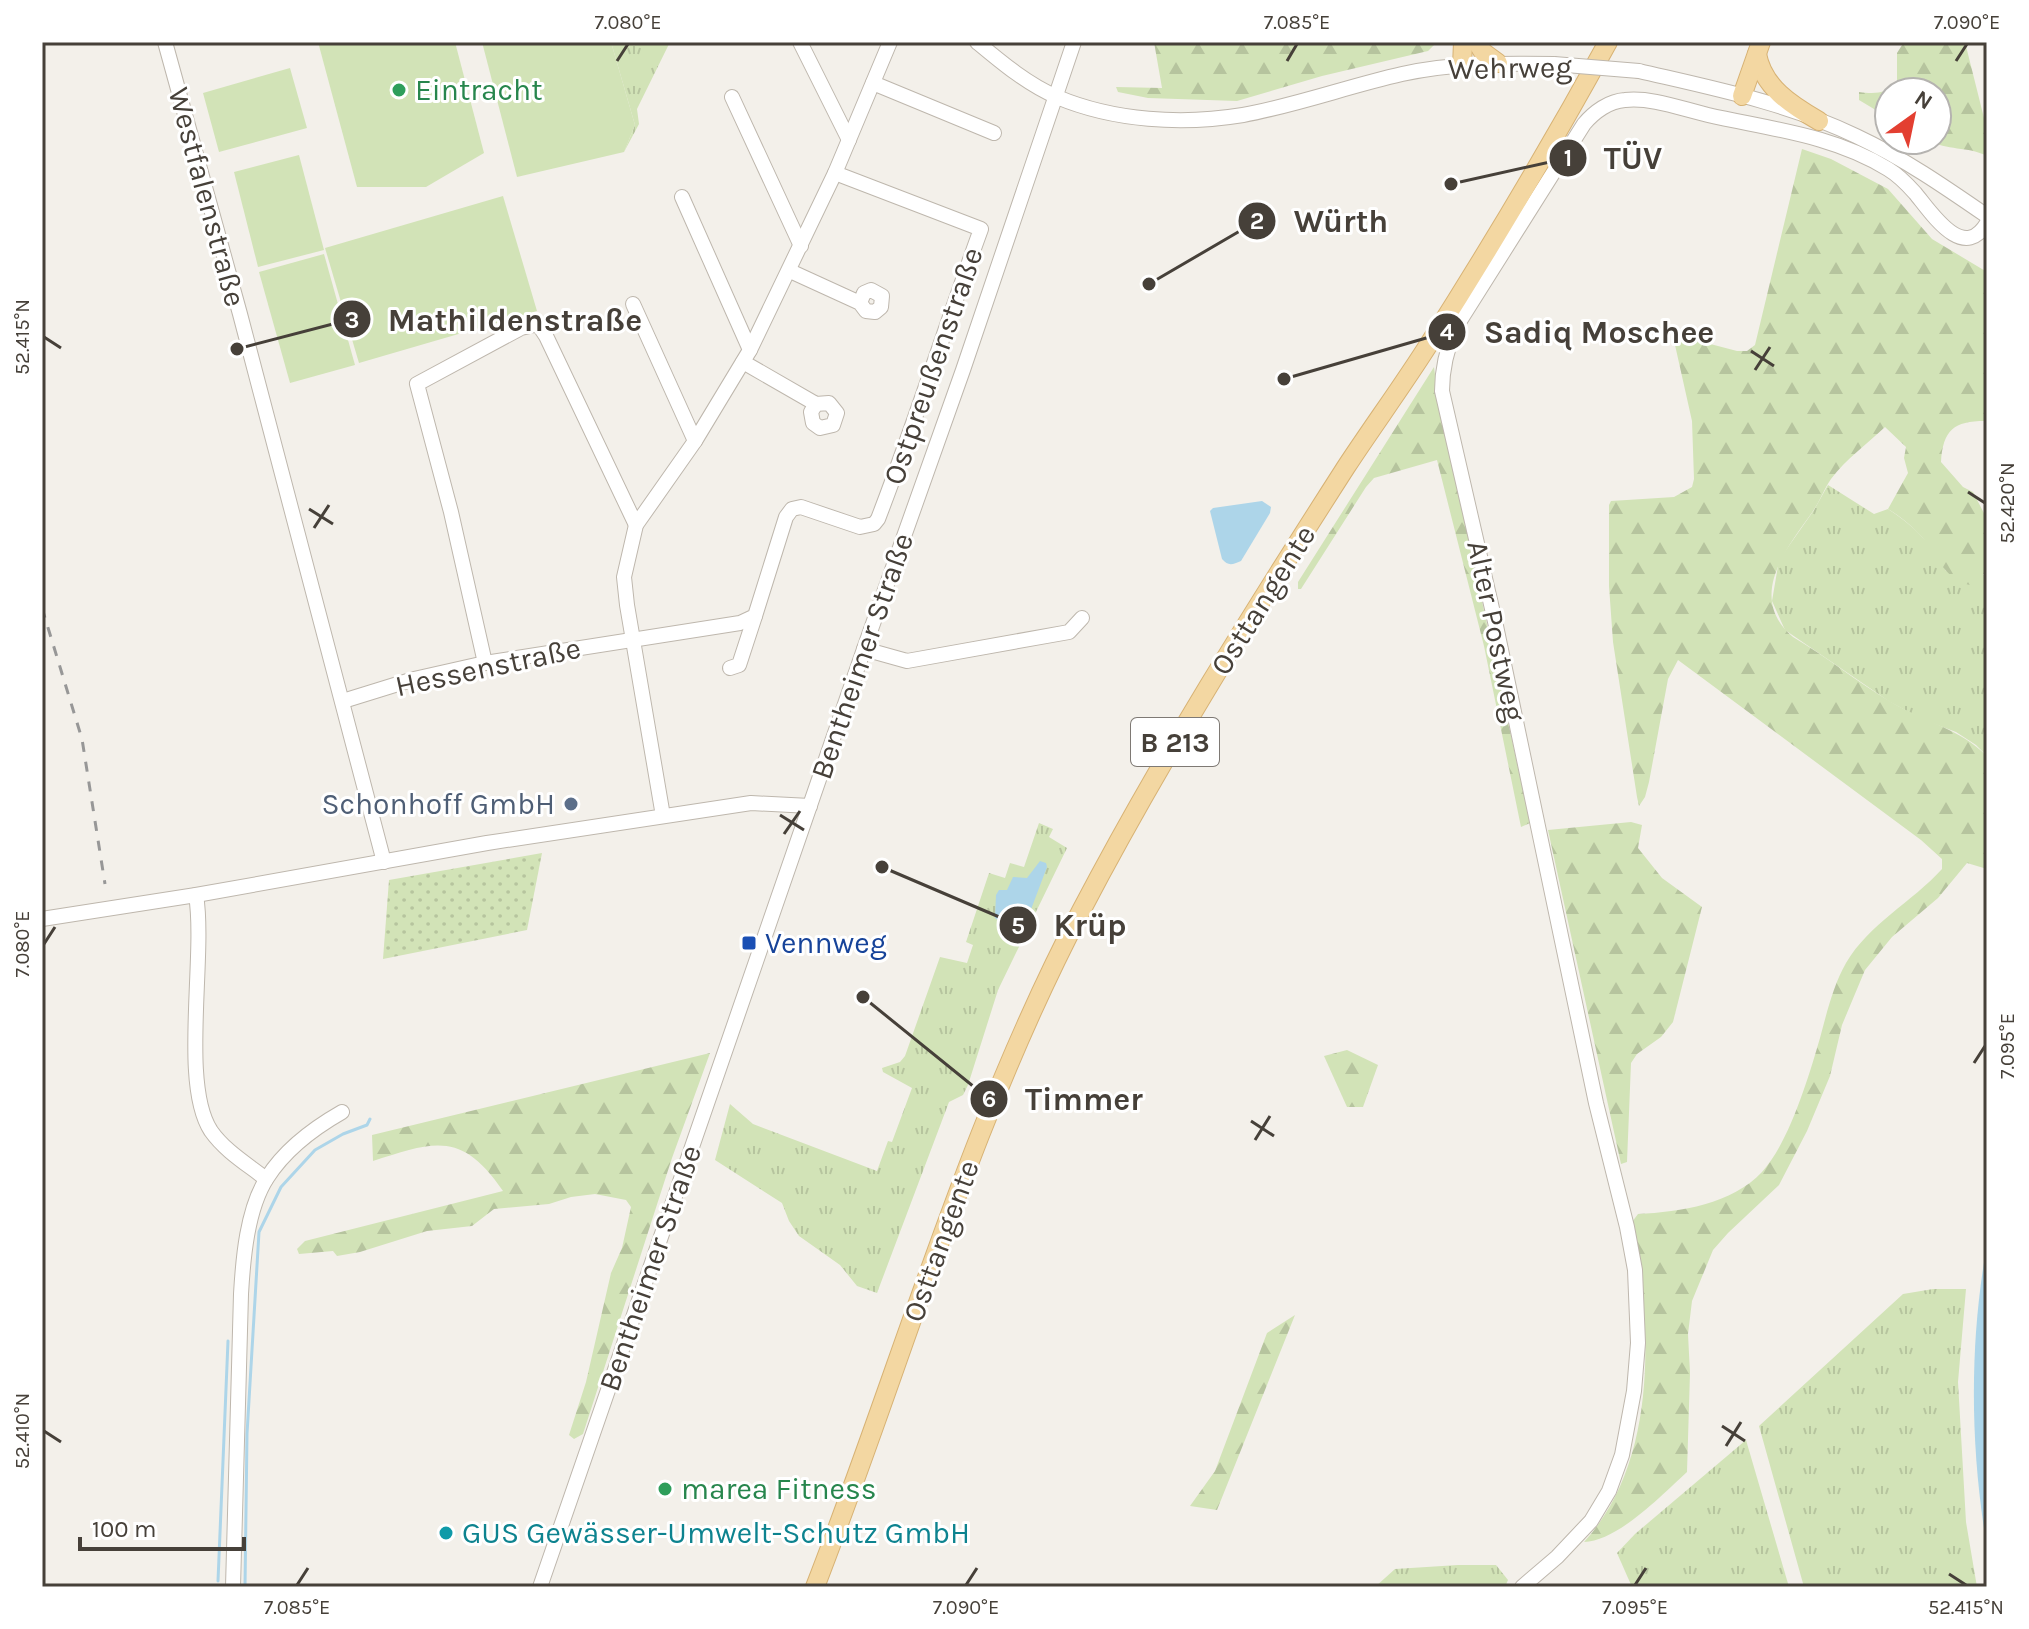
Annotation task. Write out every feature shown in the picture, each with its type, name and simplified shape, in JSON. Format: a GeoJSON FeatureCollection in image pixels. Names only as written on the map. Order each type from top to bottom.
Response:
{"type":"FeatureCollection","features":[{"type":"Feature","properties":{"kind":"main road"},"geometry":{"type":"LineString","coordinates":[[1462,66],[1463,42]]}},
{"type":"Feature","properties":{"kind":"main road"},"geometry":{"type":"LineString","coordinates":[[1477,42],[1483,52],[1498,63]]}},
{"type":"Feature","properties":{"kind":"main road","name":"Osttangente"},"geometry":{"type":"LineString","coordinates":[[815,1587],[976,1143],[1026,1023],[1079,916],[1128,822],[1192,712],[1429,344],[1563,125],[1608,42]]}},
{"type":"Feature","properties":{"kind":"main road"},"geometry":{"type":"LineString","coordinates":[[1742,96],[1759,48]]}},
{"type":"Feature","properties":{"kind":"main road"},"geometry":{"type":"LineString","coordinates":[[1759,48],[1759,67],[1775,89],[1793,106],[1819,121]]}},
{"type":"Feature","properties":{"kind":"street","name":"Westfalenstraße"},"geometry":{"type":"LineString","coordinates":[[165,42],[384,862]]}},
{"type":"Feature","properties":{"kind":"street"},"geometry":{"type":"LineString","coordinates":[[800,42],[849,140]]}},
{"type":"Feature","properties":{"kind":"street"},"geometry":{"type":"LineString","coordinates":[[663,816],[624,577],[636,525],[695,441],[747,356],[835,173],[890,42]]}},
{"type":"Feature","properties":{"kind":"street","name":"Wehrweg"},"geometry":{"type":"LineString","coordinates":[[977,42],[1023,78],[1056,96],[1120,115],[1165,120],[1242,115],[1404,74],[1462,66],[1554,64],[1639,71],[1742,96],[1855,135],[1894,155],[1987,216]]}},
{"type":"Feature","properties":{"kind":"street","name":"Bentheimer Straße"},"geometry":{"type":"LineString","coordinates":[[540,1587],[1074,42]]}},
{"type":"Feature","properties":{"kind":"street"},"geometry":{"type":"LineString","coordinates":[[873,83],[994,133]]}},
{"type":"Feature","properties":{"kind":"street"},"geometry":{"type":"LineString","coordinates":[[732,97],[801,246]]}},
{"type":"Feature","properties":{"kind":"street","name":"Alter Postweg"},"geometry":{"type":"LineString","coordinates":[[1522,1587],[1557,1557],[1591,1521],[1609,1491],[1622,1455],[1634,1391],[1638,1343],[1635,1270],[1579,1027],[1496,626],[1442,391],[1449,344],[1456,327],[1584,124],[1599,110],[1623,100],[1662,104],[1818,137],[1889,170],[1950,232],[1960,237],[1973,237],[1981,233],[1987,223]]}},
{"type":"Feature","properties":{"kind":"street","name":"Ostpreußenstraße"},"geometry":{"type":"LineString","coordinates":[[755,616],[786,517],[792,509],[801,507],[860,527],[867,527],[878,519],[981,229],[835,173]]}},
{"type":"Feature","properties":{"kind":"street"},"geometry":{"type":"LineString","coordinates":[[682,197],[747,356],[816,404]]}},
{"type":"Feature","properties":{"kind":"street"},"geometry":{"type":"LineString","coordinates":[[790,271],[860,303]]}},
{"type":"Feature","properties":{"kind":"street"},"geometry":{"type":"LineString","coordinates":[[633,304],[695,441]]}},
{"type":"Feature","properties":{"kind":"street"},"geometry":{"type":"LineString","coordinates":[[485,663],[451,512],[417,384],[521,328],[538,324],[636,525]]}},
{"type":"Feature","properties":{"kind":"street"},"geometry":{"type":"LineString","coordinates":[[633,639],[740,623],[755,616]]}},
{"type":"Feature","properties":{"kind":"street"},"geometry":{"type":"LineString","coordinates":[[730,668],[739,665],[755,616]]}},
{"type":"Feature","properties":{"kind":"street"},"geometry":{"type":"LineString","coordinates":[[864,649],[907,661],[1069,632],[1082,618]]}},
{"type":"Feature","properties":{"kind":"street","name":"Hessenstraße"},"geometry":{"type":"LineString","coordinates":[[343,701],[414,679],[485,663],[633,639]]}},
{"type":"Feature","properties":{"kind":"street"},"geometry":{"type":"LineString","coordinates":[[42,919],[663,816],[761,802],[810,806]]}},
{"type":"Feature","properties":{"kind":"street"},"geometry":{"type":"LineString","coordinates":[[196,895],[199,927],[197,1080],[200,1106],[213,1133],[240,1160],[266,1179]]}},
{"type":"Feature","properties":{"kind":"street"},"geometry":{"type":"LineString","coordinates":[[233,1587],[243,1255],[266,1179],[296,1145],[342,1112]]}},
{"type":"Feature","properties":{"kind":"green space","name":"Eintracht"},"geometry":{"type":"Polygon","coordinates":[[[318,42],[455,42],[484,153],[426,187],[357,187],[318,42]]]}},
{"type":"Feature","properties":{"kind":"green space"},"geometry":{"type":"Polygon","coordinates":[[[482,42],[611,42],[635,125],[624,152],[517,177],[482,42]]]}},
{"type":"Feature","properties":{"kind":"green space"},"geometry":{"type":"Polygon","coordinates":[[[611,42],[670,42],[637,109],[639,124],[624,152],[635,125],[611,42]]]}},
{"type":"Feature","properties":{"kind":"green space"},"geometry":{"type":"Polygon","coordinates":[[[1154,42],[1437,42],[1428,51],[1322,76],[1237,101],[1148,98],[1118,92],[1116,87],[1162,88],[1154,42]]]}},
{"type":"Feature","properties":{"kind":"green space"},"geometry":{"type":"Polygon","coordinates":[[[1904,42],[1965,42],[1987,130],[1987,156],[1953,148],[1953,76],[1897,76],[1897,53],[1904,42]]]}},
{"type":"Feature","properties":{"kind":"green space"},"geometry":{"type":"Polygon","coordinates":[[[290,68],[307,128],[219,152],[203,93],[290,68]]]}},
{"type":"Feature","properties":{"kind":"green space"},"geometry":{"type":"Polygon","coordinates":[[[1859,92],[1873,93],[1873,108],[1859,100],[1859,92]]]}},
{"type":"Feature","properties":{"kind":"green space"},"geometry":{"type":"Polygon","coordinates":[[[1802,149],[1831,159],[1888,189],[1932,239],[1987,272],[1987,418],[1985,421],[1965,423],[1952,430],[1944,442],[1941,462],[1963,487],[1973,492],[1987,519],[1987,570],[1975,585],[1957,580],[1918,533],[1888,509],[1908,473],[1904,458],[1906,447],[1885,427],[1831,479],[1783,557],[1772,589],[1773,606],[1779,622],[1793,637],[1878,694],[1953,732],[1987,756],[1987,869],[1967,863],[1938,898],[1892,937],[1865,970],[1842,1025],[1830,1076],[1807,1131],[1779,1185],[1713,1250],[1692,1301],[1688,1334],[1687,1472],[1625,1525],[1597,1540],[1584,1542],[1608,1509],[1626,1472],[1644,1390],[1643,1304],[1632,1222],[1638,1214],[1688,1208],[1721,1199],[1750,1183],[1762,1172],[1781,1144],[1797,1108],[1834,990],[1846,963],[1866,936],[1942,869],[1942,859],[1921,840],[1678,660],[1668,679],[1649,782],[1639,806],[1637,797],[1613,642],[1609,505],[1611,501],[1674,497],[1692,487],[1692,421],[1675,345],[1676,335],[1737,351],[1747,351],[1755,345],[1802,149]]]}},
{"type":"Feature","properties":{"kind":"green space"},"geometry":{"type":"Polygon","coordinates":[[[299,155],[324,250],[258,267],[234,172],[299,155]]]}},
{"type":"Feature","properties":{"kind":"green space"},"geometry":{"type":"Polygon","coordinates":[[[503,196],[537,311],[359,363],[325,248],[503,196]]]}},
{"type":"Feature","properties":{"kind":"green space"},"geometry":{"type":"Polygon","coordinates":[[[324,254],[355,365],[290,383],[259,272],[324,254]]]}},
{"type":"Feature","properties":{"kind":"green space"},"geometry":{"type":"Polygon","coordinates":[[[1434,367],[1438,398],[1530,823],[1521,827],[1484,646],[1437,460],[1374,478],[1301,589],[1298,589],[1298,582],[1434,367]]]}},
{"type":"Feature","properties":{"kind":"green space"},"geometry":{"type":"Polygon","coordinates":[[[1828,485],[1874,514],[1888,509],[1897,515],[1929,544],[1946,571],[1984,575],[1987,570],[1987,756],[1956,732],[1890,702],[1785,630],[1772,601],[1779,560],[1828,485]]]}},
{"type":"Feature","properties":{"kind":"green space"},"geometry":{"type":"Polygon","coordinates":[[[1631,822],[1642,825],[1638,848],[1662,878],[1702,907],[1673,1022],[1631,1063],[1627,1162],[1621,1164],[1548,830],[1631,822]]]}},
{"type":"Feature","properties":{"kind":"green space"},"geometry":{"type":"Polygon","coordinates":[[[1039,823],[1053,829],[1049,837],[1067,848],[998,990],[968,1085],[963,1095],[949,1102],[877,1293],[857,1286],[840,1265],[799,1236],[782,1203],[715,1160],[730,1104],[753,1124],[877,1171],[888,1141],[892,1142],[912,1088],[883,1072],[882,1068],[900,1062],[905,1056],[940,957],[967,963],[973,945],[966,942],[989,873],[1005,878],[1010,863],[1024,867],[1039,823]]]}},
{"type":"Feature","properties":{"kind":"green space"},"geometry":{"type":"Polygon","coordinates":[[[542,853],[527,930],[383,959],[389,880],[542,853]]]}},
{"type":"Feature","properties":{"kind":"green space"},"geometry":{"type":"Polygon","coordinates":[[[1347,1050],[1378,1065],[1363,1107],[1347,1107],[1324,1056],[1347,1050]]]}},
{"type":"Feature","properties":{"kind":"green space"},"geometry":{"type":"Polygon","coordinates":[[[710,1053],[672,1158],[583,1434],[574,1439],[569,1435],[586,1382],[611,1273],[622,1248],[631,1207],[626,1200],[595,1194],[549,1204],[494,1209],[472,1226],[427,1231],[360,1252],[337,1256],[333,1251],[299,1254],[297,1249],[305,1241],[503,1191],[474,1158],[446,1146],[414,1149],[373,1161],[372,1135],[710,1053]]]}},
{"type":"Feature","properties":{"kind":"green space"},"geometry":{"type":"Polygon","coordinates":[[[1933,1289],[1966,1289],[1958,1382],[1966,1522],[1977,1587],[1804,1587],[1759,1426],[1903,1294],[1933,1289]]]}},
{"type":"Feature","properties":{"kind":"green space"},"geometry":{"type":"Polygon","coordinates":[[[1295,1315],[1217,1510],[1190,1506],[1215,1471],[1267,1333],[1295,1315]]]}},
{"type":"Feature","properties":{"kind":"green space"},"geometry":{"type":"Polygon","coordinates":[[[1746,1440],[1789,1587],[1632,1587],[1617,1553],[1635,1534],[1746,1440]]]}},
{"type":"Feature","properties":{"kind":"green space"},"geometry":{"type":"Polygon","coordinates":[[[1496,1565],[1508,1580],[1505,1587],[1375,1587],[1395,1569],[1496,1565]]]}},
{"type":"Feature","properties":{"kind":"water"},"geometry":{"type":"Polygon","coordinates":[[[1262,501],[1271,507],[1270,513],[1241,561],[1226,563],[1222,559],[1210,511],[1262,501]]]}},
{"type":"Feature","properties":{"kind":"water"},"geometry":{"type":"Polygon","coordinates":[[[1040,861],[1047,867],[1027,920],[1017,931],[1013,931],[995,918],[996,895],[999,890],[1007,890],[1013,877],[1027,878],[1040,861]]]}},
{"type":"Feature","properties":{"kind":"water"},"geometry":{"type":"Polygon","coordinates":[[[1987,1245],[1987,1547],[1977,1472],[1974,1396],[1977,1319],[1987,1245]]]}},
{"type":"Feature","properties":{"kind":"waterway"},"geometry":{"type":"LineString","coordinates":[[245,1587],[247,1434],[259,1232],[281,1187],[315,1150],[367,1125],[370,1119]]}},
{"type":"Feature","properties":{"kind":"waterway"},"geometry":{"type":"LineString","coordinates":[[218,1581],[228,1341]]}},
{"type":"Feature","properties":{"kind":"railway"},"geometry":{"type":"LineString","coordinates":[[42,608],[82,739],[105,884]]}},
{"type":"Feature","properties":{"kind":"place","name":"Eintracht"},"geometry":{"type":"Point","coordinates":[399,90]}},
{"type":"Feature","properties":{"kind":"place","name":"TÜV"},"geometry":{"type":"Point","coordinates":[1451,184]}},
{"type":"Feature","properties":{"kind":"place","name":"Würth"},"geometry":{"type":"Point","coordinates":[1149,284]}},
{"type":"Feature","properties":{"kind":"place","name":"Mathildenstraße"},"geometry":{"type":"Point","coordinates":[237,349]}},
{"type":"Feature","properties":{"kind":"place","name":"Sadiq Moschee"},"geometry":{"type":"Point","coordinates":[1284,379]}},
{"type":"Feature","properties":{"kind":"place","name":"Schonhoff GmbH"},"geometry":{"type":"Point","coordinates":[571,804]}},
{"type":"Feature","properties":{"kind":"place","name":"Krüp"},"geometry":{"type":"Point","coordinates":[882,867]}},
{"type":"Feature","properties":{"kind":"place","name":"Vennweg"},"geometry":{"type":"Point","coordinates":[749,943]}},
{"type":"Feature","properties":{"kind":"place","name":"Timmer"},"geometry":{"type":"Point","coordinates":[863,997]}},
{"type":"Feature","properties":{"kind":"place","name":"marea Fitness"},"geometry":{"type":"Point","coordinates":[665,1489]}},
{"type":"Feature","properties":{"kind":"place","name":"GUS Gewässer-Umwelt-Schutz GmbH"},"geometry":{"type":"Point","coordinates":[446,1533]}}]}
